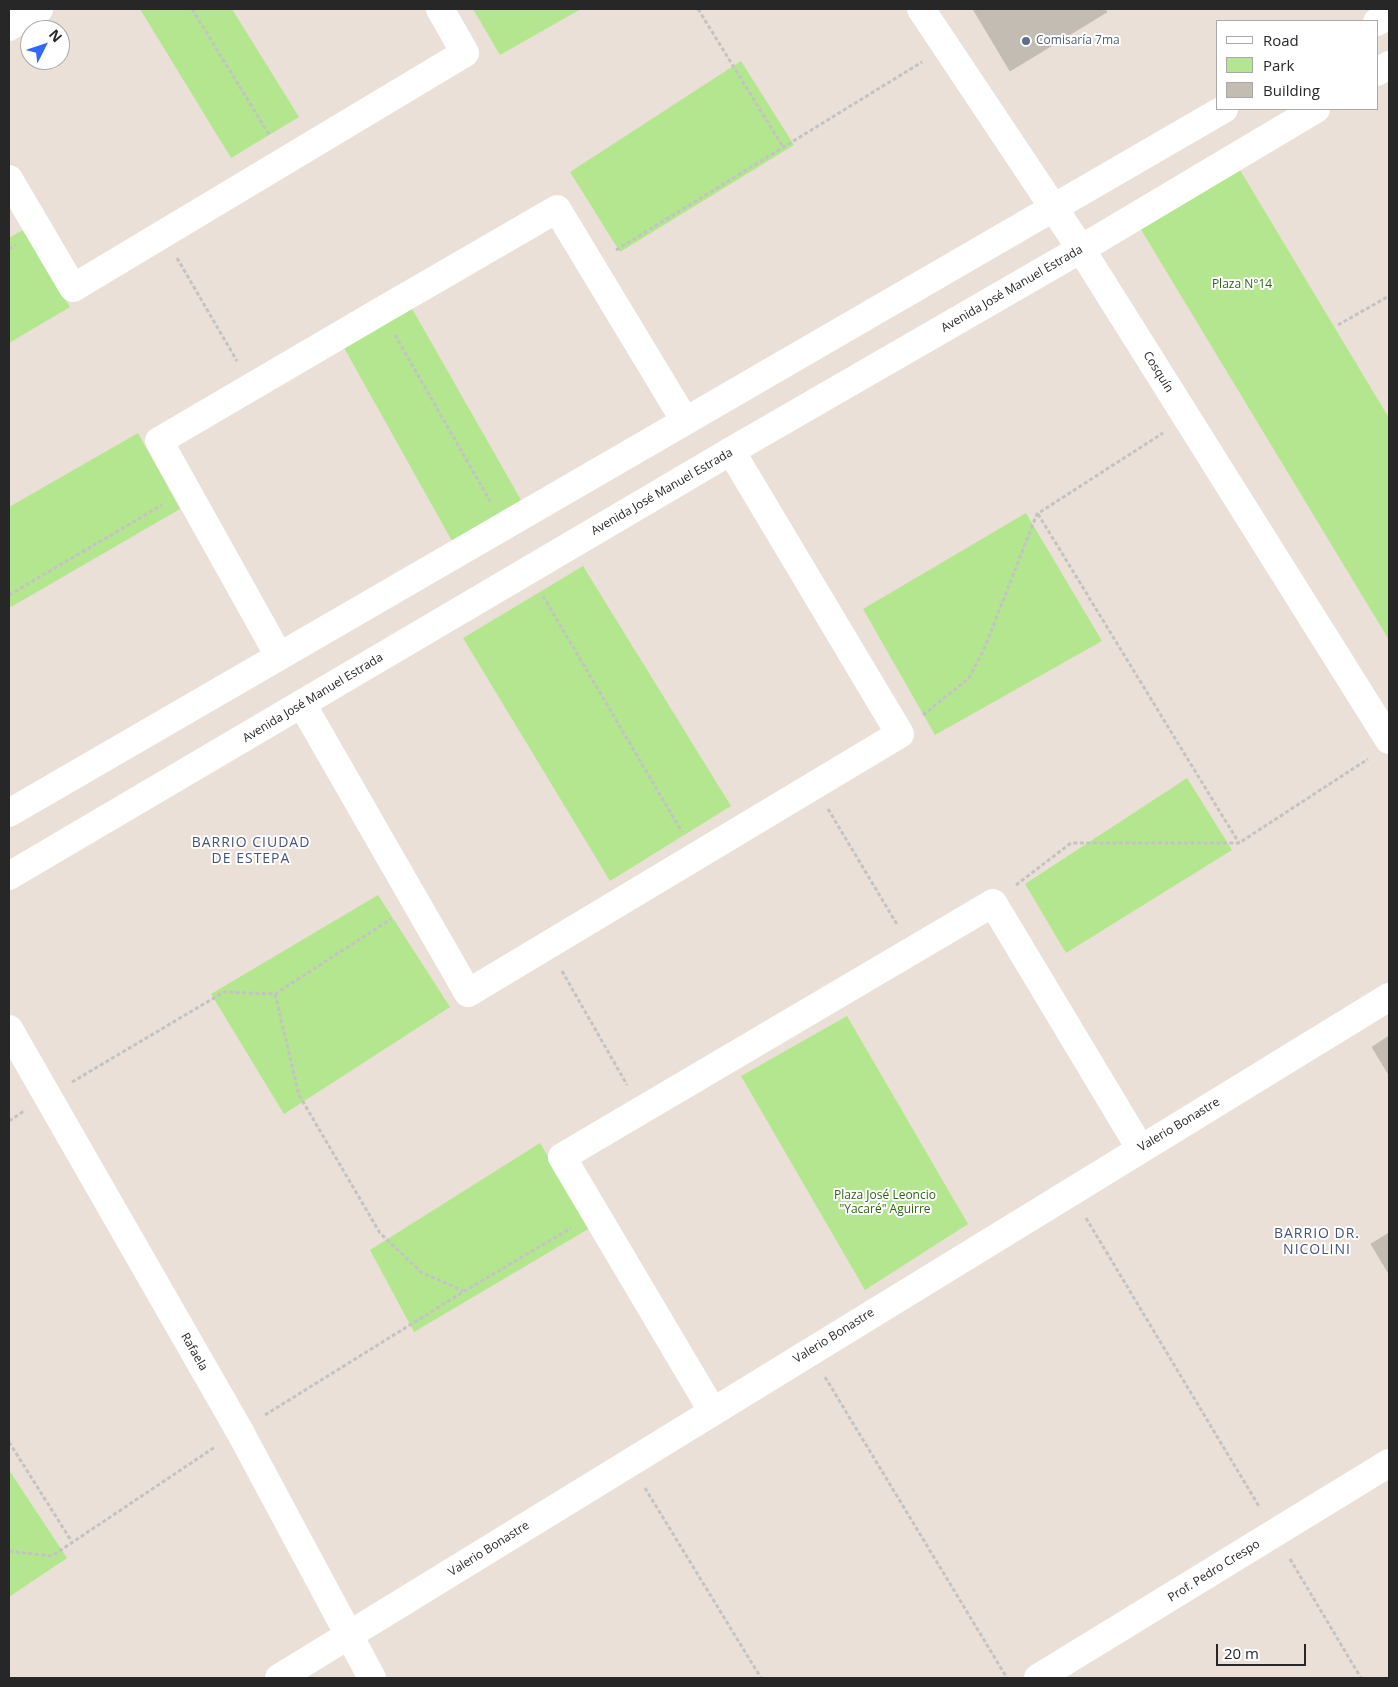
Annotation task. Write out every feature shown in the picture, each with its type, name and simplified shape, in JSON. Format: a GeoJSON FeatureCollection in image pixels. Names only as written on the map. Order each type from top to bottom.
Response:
{"type":"FeatureCollection","features":[{"type":"Feature","properties":{"kind":"street"},"geometry":{"type":"LineString","coordinates":[[9,28],[38,9]]}},
{"type":"Feature","properties":{"kind":"street"},"geometry":{"type":"LineString","coordinates":[[9,179],[73,288],[465,53],[440,9]]}},
{"type":"Feature","properties":{"kind":"street","name":"Cosquín"},"geometry":{"type":"LineString","coordinates":[[921,9],[1051,207],[1081,249],[1187,418],[1381,748]]}},
{"type":"Feature","properties":{"kind":"street"},"geometry":{"type":"LineString","coordinates":[[1378,21],[1389,14],[1387,9]]}},
{"type":"Feature","properties":{"kind":"street"},"geometry":{"type":"LineString","coordinates":[[1378,71],[1389,65]]}},
{"type":"Feature","properties":{"kind":"street"},"geometry":{"type":"LineString","coordinates":[[9,814],[1051,207],[1222,110]]}},
{"type":"Feature","properties":{"kind":"street","name":"Avenida José Manuel Estrada"},"geometry":{"type":"LineString","coordinates":[[9,876],[1081,249],[1314,110]]}},
{"type":"Feature","properties":{"kind":"street"},"geometry":{"type":"LineString","coordinates":[[280,656],[159,441],[557,209],[684,421]]}},
{"type":"Feature","properties":{"kind":"street"},"geometry":{"type":"LineString","coordinates":[[302,704],[468,993],[900,734],[731,452]]}},
{"type":"Feature","properties":{"kind":"street"},"geometry":{"type":"LineString","coordinates":[[713,1412],[562,1157],[993,902],[1140,1148]]}},
{"type":"Feature","properties":{"kind":"street","name":"Valerio Bonastre"},"geometry":{"type":"LineString","coordinates":[[279,1678],[629,1461],[713,1412],[809,1351],[1389,996]]}},
{"type":"Feature","properties":{"kind":"street","name":"Rafaela"},"geometry":{"type":"LineString","coordinates":[[9,1029],[239,1430],[372,1678]]}},
{"type":"Feature","properties":{"kind":"street","name":"Prof. Pedro Crespo"},"geometry":{"type":"LineString","coordinates":[[1038,1678],[1389,1463]]}},
{"type":"Feature","properties":{"kind":"path"},"geometry":{"type":"LineString","coordinates":[[192,9],[285,160]]}},
{"type":"Feature","properties":{"kind":"path"},"geometry":{"type":"LineString","coordinates":[[698,9],[783,147]]}},
{"type":"Feature","properties":{"kind":"path"},"geometry":{"type":"LineString","coordinates":[[591,265],[946,47]]}},
{"type":"Feature","properties":{"kind":"path"},"geometry":{"type":"LineString","coordinates":[[163,234],[252,387]]}},
{"type":"Feature","properties":{"kind":"path"},"geometry":{"type":"LineString","coordinates":[[1338,325],[1389,296]]}},
{"type":"Feature","properties":{"kind":"path"},"geometry":{"type":"LineString","coordinates":[[900,734],[969,678],[984,649],[1037,514],[1187,418]]}},
{"type":"Feature","properties":{"kind":"path"},"geometry":{"type":"LineString","coordinates":[[9,595],[186,490]]}},
{"type":"Feature","properties":{"kind":"path"},"geometry":{"type":"LineString","coordinates":[[1037,514],[1239,843]]}},
{"type":"Feature","properties":{"kind":"path"},"geometry":{"type":"LineString","coordinates":[[993,902],[1071,843],[1239,843],[1381,748]]}},
{"type":"Feature","properties":{"kind":"path"},"geometry":{"type":"LineString","coordinates":[[813,785],[912,950]]}},
{"type":"Feature","properties":{"kind":"path"},"geometry":{"type":"LineString","coordinates":[[9,1121],[224,992],[275,994],[415,903]]}},
{"type":"Feature","properties":{"kind":"path"},"geometry":{"type":"LineString","coordinates":[[547,944],[641,1109]]}},
{"type":"Feature","properties":{"kind":"path"},"geometry":{"type":"LineString","coordinates":[[275,994],[299,1096],[380,1233],[421,1272],[463,1292]]}},
{"type":"Feature","properties":{"kind":"path"},"geometry":{"type":"LineString","coordinates":[[1070,1192],[1362,1678]]}},
{"type":"Feature","properties":{"kind":"path"},"geometry":{"type":"LineString","coordinates":[[9,1551],[52,1556],[239,1430],[463,1292],[595,1214]]}},
{"type":"Feature","properties":{"kind":"path"},"geometry":{"type":"LineString","coordinates":[[809,1351],[1007,1678]]}},
{"type":"Feature","properties":{"kind":"path"},"geometry":{"type":"LineString","coordinates":[[9,1442],[72,1542]]}},
{"type":"Feature","properties":{"kind":"path"},"geometry":{"type":"LineString","coordinates":[[629,1461],[762,1678]]}},
{"type":"Feature","properties":{"kind":"green space"},"geometry":{"type":"Polygon","coordinates":[[[140,9],[232,9],[299,117],[231,158],[140,9]]]}},
{"type":"Feature","properties":{"kind":"green space"},"geometry":{"type":"Polygon","coordinates":[[[473,9],[581,9],[500,55],[473,9]]]}},
{"type":"Feature","properties":{"kind":"green space"},"geometry":{"type":"Polygon","coordinates":[[[741,61],[794,145],[620,252],[570,172],[741,61]]]}},
{"type":"Feature","properties":{"kind":"green space","name":"Plaza N°14"},"geometry":{"type":"Polygon","coordinates":[[[1240,170],[1389,418],[1389,640],[1140,228],[1240,170]]]}},
{"type":"Feature","properties":{"kind":"green space"},"geometry":{"type":"Polygon","coordinates":[[[23,230],[70,307],[9,343],[9,238],[23,230]]]}},
{"type":"Feature","properties":{"kind":"green space"},"geometry":{"type":"Polygon","coordinates":[[[410,305],[521,500],[452,541],[343,346],[410,305]]]}},
{"type":"Feature","properties":{"kind":"green space"},"geometry":{"type":"Polygon","coordinates":[[[138,433],[180,509],[11,607],[9,602],[9,507],[138,433]]]}},
{"type":"Feature","properties":{"kind":"green space"},"geometry":{"type":"Polygon","coordinates":[[[1026,513],[1102,641],[935,735],[863,609],[1026,513]]]}},
{"type":"Feature","properties":{"kind":"green space"},"geometry":{"type":"Polygon","coordinates":[[[583,566],[731,806],[610,881],[463,638],[583,566]]]}},
{"type":"Feature","properties":{"kind":"green space"},"geometry":{"type":"Polygon","coordinates":[[[1187,778],[1232,850],[1066,953],[1025,884],[1187,778]]]}},
{"type":"Feature","properties":{"kind":"green space"},"geometry":{"type":"Polygon","coordinates":[[[378,895],[450,1007],[284,1114],[211,994],[378,895]]]}},
{"type":"Feature","properties":{"kind":"green space","name":"Plaza José Leoncio \"Yacaré\" Aguirre"},"geometry":{"type":"Polygon","coordinates":[[[847,1016],[968,1224],[865,1290],[741,1076],[847,1016]]]}},
{"type":"Feature","properties":{"kind":"green space"},"geometry":{"type":"Polygon","coordinates":[[[540,1143],[590,1228],[414,1332],[370,1250],[540,1143]]]}},
{"type":"Feature","properties":{"kind":"green space"},"geometry":{"type":"Polygon","coordinates":[[[9,1470],[67,1558],[9,1597],[9,1470]]]}},
{"type":"Feature","properties":{"kind":"building","name":"Comisaría 7ma"},"geometry":{"type":"Polygon","coordinates":[[[973,9],[1105,9],[1107,12],[1010,71],[973,9]]]}},
{"type":"Feature","properties":{"kind":"building"},"geometry":{"type":"Polygon","coordinates":[[[1389,1036],[1389,1075],[1372,1047],[1389,1036]]]}},
{"type":"Feature","properties":{"kind":"building"},"geometry":{"type":"Polygon","coordinates":[[[1389,1233],[1389,1274],[1371,1244],[1389,1233]]]}},
{"type":"Feature","properties":{"kind":"place","name":"Comisaría 7ma"},"geometry":{"type":"Point","coordinates":[1026,41]}},
{"type":"Feature","properties":{"kind":"district","name":"BARRIO CIUDAD DE ESTEPA"},"geometry":{"type":"Point","coordinates":[251,852]}},
{"type":"Feature","properties":{"kind":"district","name":"BARRIO DR. NICOLINI"},"geometry":{"type":"Point","coordinates":[1317,1242]}}]}
